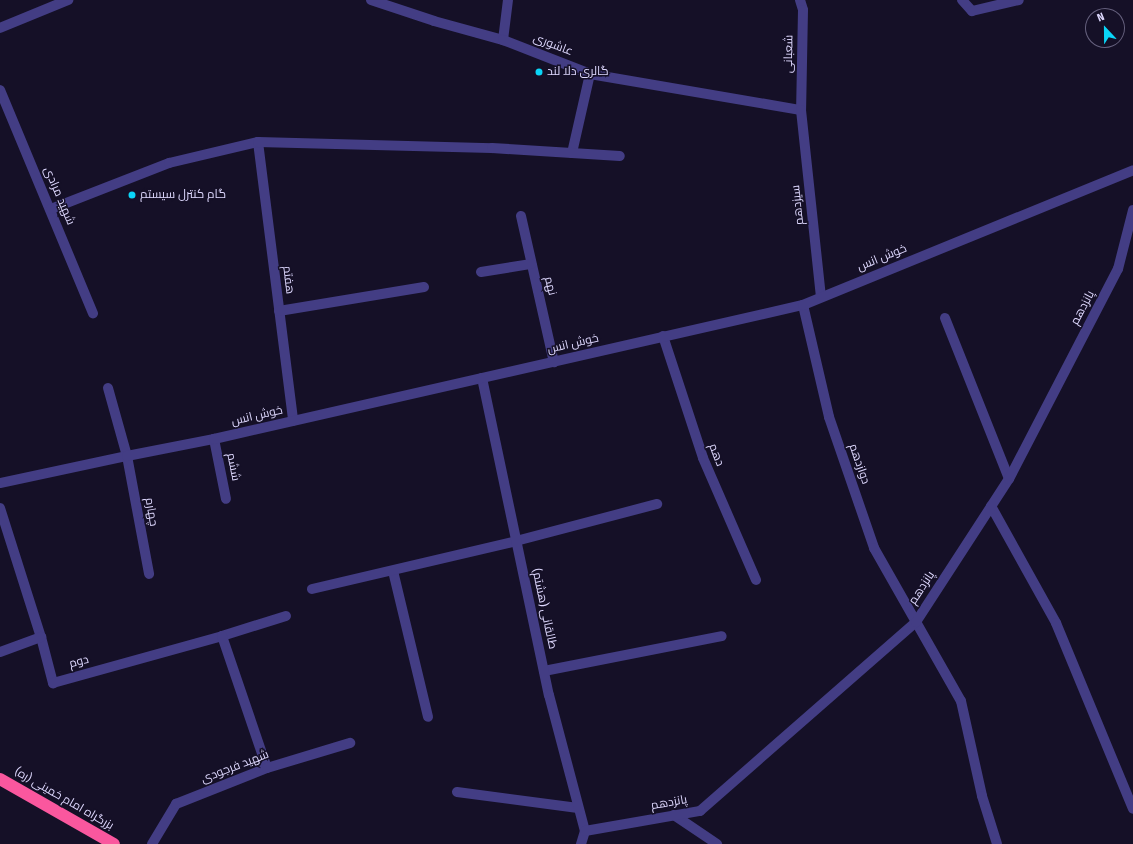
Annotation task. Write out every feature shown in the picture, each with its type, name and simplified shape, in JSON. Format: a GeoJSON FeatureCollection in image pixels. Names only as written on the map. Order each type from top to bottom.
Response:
{"type":"FeatureCollection","features":[{"type":"Feature","properties":{"kind":"highway","name":"بزرگراه امام خمینی (ره)"},"geometry":{"type":"LineString","coordinates":[[0,779],[114,844]]}},
{"type":"Feature","properties":{"kind":"street"},"geometry":{"type":"LineString","coordinates":[[0,28],[68,0]]}},
{"type":"Feature","properties":{"kind":"street","name":"عاشوری"},"geometry":{"type":"LineString","coordinates":[[371,0],[434,21],[503,40],[590,74],[801,110]]}},
{"type":"Feature","properties":{"kind":"street"},"geometry":{"type":"LineString","coordinates":[[503,40],[508,0]]}},
{"type":"Feature","properties":{"kind":"street","name":"شعبانی"},"geometry":{"type":"LineString","coordinates":[[800,0],[803,10],[801,110]]}},
{"type":"Feature","properties":{"kind":"street"},"geometry":{"type":"LineString","coordinates":[[962,0],[972,11],[1019,0]]}},
{"type":"Feature","properties":{"kind":"street"},"geometry":{"type":"LineString","coordinates":[[572,153],[590,74]]}},
{"type":"Feature","properties":{"kind":"street","name":"شهید مرادی"},"geometry":{"type":"LineString","coordinates":[[0,90],[51,209],[93,313]]}},
{"type":"Feature","properties":{"kind":"street","name":"سیزدهم"},"geometry":{"type":"LineString","coordinates":[[801,110],[821,297]]}},
{"type":"Feature","properties":{"kind":"street"},"geometry":{"type":"LineString","coordinates":[[51,209],[168,163],[258,142],[492,148],[620,156]]}},
{"type":"Feature","properties":{"kind":"street","name":"هفتم"},"geometry":{"type":"LineString","coordinates":[[258,142],[293,421]]}},
{"type":"Feature","properties":{"kind":"street","name":"خوش انس"},"geometry":{"type":"LineString","coordinates":[[0,483],[214,439],[803,304],[1133,170]]}},
{"type":"Feature","properties":{"kind":"street","name":"پانزدهم"},"geometry":{"type":"LineString","coordinates":[[585,831],[700,811],[916,622],[1009,479],[1118,269],[1133,210]]}},
{"type":"Feature","properties":{"kind":"street","name":"نهم"},"geometry":{"type":"LineString","coordinates":[[521,216],[554,362]]}},
{"type":"Feature","properties":{"kind":"street"},"geometry":{"type":"LineString","coordinates":[[481,272],[531,264]]}},
{"type":"Feature","properties":{"kind":"street"},"geometry":{"type":"LineString","coordinates":[[279,311],[424,287]]}},
{"type":"Feature","properties":{"kind":"street","name":"دوازدهم"},"geometry":{"type":"LineString","coordinates":[[803,304],[829,417],[874,548],[961,701],[982,796],[997,844]]}},
{"type":"Feature","properties":{"kind":"street"},"geometry":{"type":"LineString","coordinates":[[945,318],[1009,479]]}},
{"type":"Feature","properties":{"kind":"street","name":"دهم"},"geometry":{"type":"LineString","coordinates":[[663,336],[703,458],[756,580]]}},
{"type":"Feature","properties":{"kind":"street","name":"طالقانی (هشتم)"},"geometry":{"type":"LineString","coordinates":[[482,378],[544,671],[585,831]]}},
{"type":"Feature","properties":{"kind":"street","name":"چهارم"},"geometry":{"type":"LineString","coordinates":[[108,388],[127,456],[149,574]]}},
{"type":"Feature","properties":{"kind":"street","name":"ششم"},"geometry":{"type":"LineString","coordinates":[[214,439],[226,499]]}},
{"type":"Feature","properties":{"kind":"street"},"geometry":{"type":"LineString","coordinates":[[312,589],[516,541],[657,504]]}},
{"type":"Feature","properties":{"kind":"street"},"geometry":{"type":"LineString","coordinates":[[991,506],[1056,622],[1133,809]]}},
{"type":"Feature","properties":{"kind":"street","name":"دوم"},"geometry":{"type":"LineString","coordinates":[[0,508],[41,637],[53,682],[222,636],[286,616]]}},
{"type":"Feature","properties":{"kind":"street"},"geometry":{"type":"LineString","coordinates":[[393,571],[428,717]]}},
{"type":"Feature","properties":{"kind":"street"},"geometry":{"type":"LineString","coordinates":[[222,636],[267,768]]}},
{"type":"Feature","properties":{"kind":"street"},"geometry":{"type":"LineString","coordinates":[[544,671],[722,636]]}},
{"type":"Feature","properties":{"kind":"street"},"geometry":{"type":"LineString","coordinates":[[0,652],[41,637]]}},
{"type":"Feature","properties":{"kind":"street","name":"شهید فرجودی"},"geometry":{"type":"LineString","coordinates":[[152,844],[176,804],[267,768],[350,743]]}},
{"type":"Feature","properties":{"kind":"street"},"geometry":{"type":"LineString","coordinates":[[457,792],[578,808]]}},
{"type":"Feature","properties":{"kind":"street"},"geometry":{"type":"LineString","coordinates":[[674,815],[716,844]]}},
{"type":"Feature","properties":{"kind":"street"},"geometry":{"type":"LineString","coordinates":[[581,844],[585,831]]}},
{"type":"Feature","properties":{"kind":"place","name":"گالری دلا لند"},"geometry":{"type":"Point","coordinates":[539,72]}},
{"type":"Feature","properties":{"kind":"place","name":"گام کنترل سیستم"},"geometry":{"type":"Point","coordinates":[132,195]}}]}
